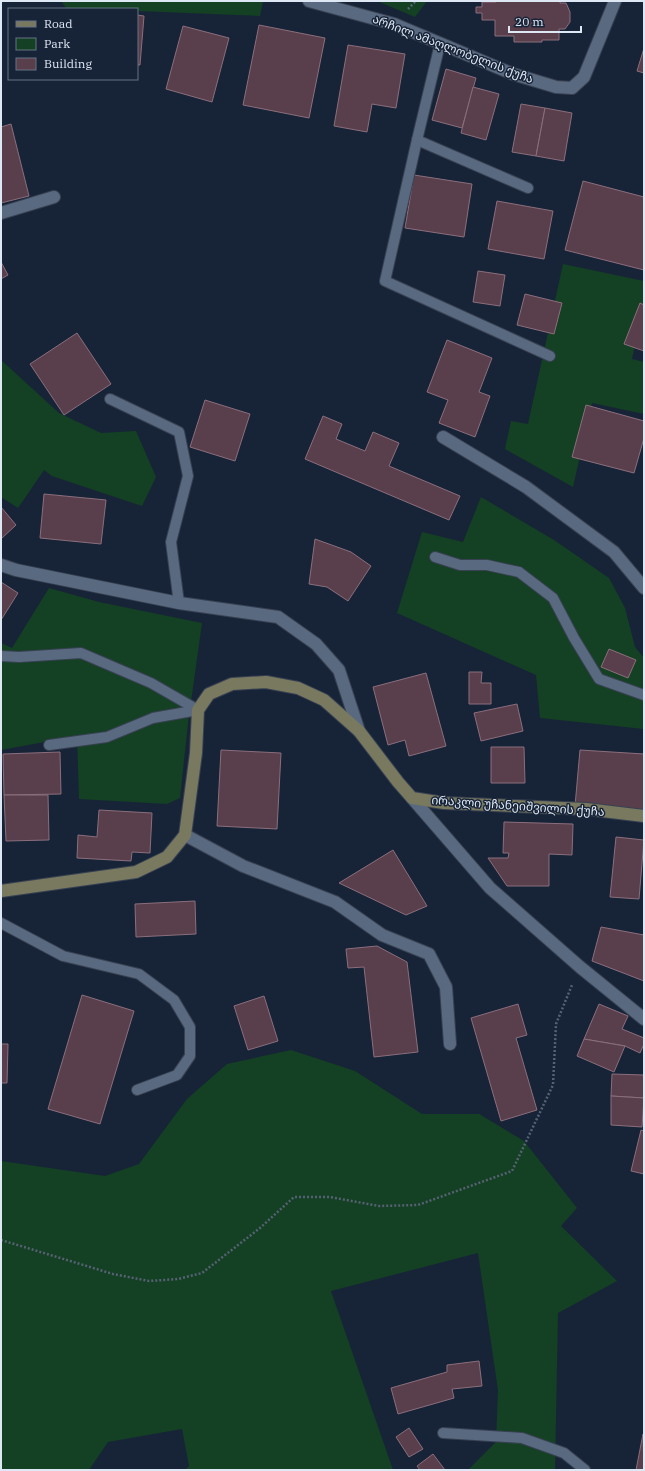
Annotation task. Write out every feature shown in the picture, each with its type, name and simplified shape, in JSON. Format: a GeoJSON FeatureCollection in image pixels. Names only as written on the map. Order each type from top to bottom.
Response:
{"type":"FeatureCollection","features":[{"type":"Feature","properties":{"kind":"street","name":"არჩილ ამაღლობელის ქუჩა"},"geometry":{"type":"LineString","coordinates":[[309,1],[394,24],[513,74],[556,87],[572,88],[584,77],[615,1]]}},
{"type":"Feature","properties":{"kind":"street"},"geometry":{"type":"LineString","coordinates":[[1,214],[54,197]]}},
{"type":"Feature","properties":{"kind":"street"},"geometry":{"type":"LineString","coordinates":[[443,437],[526,488],[614,552],[644,588]]}},
{"type":"Feature","properties":{"kind":"street"},"geometry":{"type":"LineString","coordinates":[[1,565],[16,570],[179,603],[278,617],[316,644],[339,670],[359,731]]}},
{"type":"Feature","properties":{"kind":"street"},"geometry":{"type":"LineString","coordinates":[[1,891],[136,872],[167,857],[185,836],[196,753],[198,710],[209,694],[232,684],[266,682],[298,688],[324,700],[359,731],[398,782],[490,888],[580,967],[644,1019]]}},
{"type":"Feature","properties":{"kind":"street","name":"ირაკლი უჩანეიშვილის ქუჩა"},"geometry":{"type":"LineString","coordinates":[[412,798],[444,803],[586,809],[644,816]]}},
{"type":"Feature","properties":{"kind":"street"},"geometry":{"type":"LineString","coordinates":[[185,836],[243,866],[335,902],[382,934],[429,954],[446,988],[450,1044]]}},
{"type":"Feature","properties":{"kind":"lane"},"geometry":{"type":"LineString","coordinates":[[440,44],[385,281],[550,356]]}},
{"type":"Feature","properties":{"kind":"lane"},"geometry":{"type":"LineString","coordinates":[[417,140],[528,188]]}},
{"type":"Feature","properties":{"kind":"lane"},"geometry":{"type":"LineString","coordinates":[[110,399],[179,432],[188,476],[172,542],[179,603]]}},
{"type":"Feature","properties":{"kind":"lane"},"geometry":{"type":"LineString","coordinates":[[435,557],[460,565],[487,565],[519,572],[553,598],[574,638],[599,679],[644,695]]}},
{"type":"Feature","properties":{"kind":"lane"},"geometry":{"type":"LineString","coordinates":[[1,656],[19,658],[81,653],[151,683],[198,710]]}},
{"type":"Feature","properties":{"kind":"lane"},"geometry":{"type":"LineString","coordinates":[[49,745],[107,737],[153,718],[198,710]]}},
{"type":"Feature","properties":{"kind":"lane"},"geometry":{"type":"LineString","coordinates":[[1,923],[63,956],[139,974],[174,1000],[190,1027],[190,1056],[177,1075],[137,1090]]}},
{"type":"Feature","properties":{"kind":"lane"},"geometry":{"type":"LineString","coordinates":[[443,1433],[522,1438],[564,1453],[585,1470]]}},
{"type":"Feature","properties":{"kind":"path"},"geometry":{"type":"LineString","coordinates":[[1,1240],[113,1274],[149,1281],[178,1279],[202,1273],[260,1228],[294,1197],[330,1197],[379,1206],[418,1205],[512,1171],[553,1085],[556,1024],[580,967]]}},
{"type":"Feature","properties":{"kind":"green space"},"geometry":{"type":"Polygon","coordinates":[[[61,1],[263,1],[260,16],[138,11],[138,8],[66,8],[61,1]]]}},
{"type":"Feature","properties":{"kind":"green space"},"geometry":{"type":"Polygon","coordinates":[[[377,1],[427,1],[415,17],[377,1]]]}},
{"type":"Feature","properties":{"kind":"green space"},"geometry":{"type":"Polygon","coordinates":[[[563,264],[644,281],[644,305],[632,359],[644,362],[644,414],[592,403],[573,487],[505,449],[511,421],[528,424],[563,264]]]}},
{"type":"Feature","properties":{"kind":"green space"},"geometry":{"type":"Polygon","coordinates":[[[1,360],[59,413],[101,433],[136,431],[156,477],[142,506],[52,476],[44,470],[18,508],[1,497],[1,360]]]}},
{"type":"Feature","properties":{"kind":"green space"},"geometry":{"type":"Polygon","coordinates":[[[481,497],[554,540],[609,578],[625,608],[635,647],[644,658],[644,729],[540,718],[536,675],[397,613],[422,532],[463,542],[481,497]]]}},
{"type":"Feature","properties":{"kind":"green space"},"geometry":{"type":"Polygon","coordinates":[[[49,588],[99,602],[202,623],[188,723],[180,798],[167,804],[79,799],[77,736],[1,750],[1,643],[12,648],[49,588]]]}},
{"type":"Feature","properties":{"kind":"green space"},"geometry":{"type":"Polygon","coordinates":[[[291,1050],[355,1071],[422,1114],[479,1114],[524,1141],[577,1208],[561,1226],[617,1281],[558,1313],[555,1470],[468,1470],[496,1442],[498,1390],[478,1253],[331,1291],[393,1470],[185,1470],[189,1466],[182,1429],[108,1442],[89,1470],[1,1470],[1,1161],[105,1176],[139,1164],[187,1099],[227,1064],[291,1050]]]}},
{"type":"Feature","properties":{"kind":"building"},"geometry":{"type":"Polygon","coordinates":[[[560,1],[560,3],[566,3],[570,12],[570,22],[565,29],[559,29],[559,40],[542,40],[542,42],[514,42],[514,36],[495,36],[495,20],[482,20],[482,13],[476,13],[476,7],[482,7],[482,2],[560,1]]]}},
{"type":"Feature","properties":{"kind":"building"},"geometry":{"type":"Polygon","coordinates":[[[138,15],[144,16],[140,65],[138,65],[138,15]]]}},
{"type":"Feature","properties":{"kind":"building"},"geometry":{"type":"Polygon","coordinates":[[[259,25],[325,38],[309,118],[243,105],[259,25]]]}},
{"type":"Feature","properties":{"kind":"building"},"geometry":{"type":"Polygon","coordinates":[[[183,26],[229,38],[212,102],[166,89],[183,26]]]}},
{"type":"Feature","properties":{"kind":"building"},"geometry":{"type":"Polygon","coordinates":[[[348,45],[405,54],[396,108],[372,104],[367,132],[334,126],[348,45]]]}},
{"type":"Feature","properties":{"kind":"building"},"geometry":{"type":"Polygon","coordinates":[[[644,48],[644,73],[637,71],[644,48]]]}},
{"type":"Feature","properties":{"kind":"building"},"geometry":{"type":"Polygon","coordinates":[[[446,69],[476,78],[462,128],[432,120],[446,69]]]}},
{"type":"Feature","properties":{"kind":"building"},"geometry":{"type":"Polygon","coordinates":[[[473,87],[499,94],[486,140],[461,133],[473,87]]]}},
{"type":"Feature","properties":{"kind":"building"},"geometry":{"type":"Polygon","coordinates":[[[521,104],[545,108],[536,156],[512,152],[521,104]]]}},
{"type":"Feature","properties":{"kind":"building"},"geometry":{"type":"Polygon","coordinates":[[[545,108],[572,113],[564,161],[536,156],[545,108]]]}},
{"type":"Feature","properties":{"kind":"building"},"geometry":{"type":"Polygon","coordinates":[[[11,124],[29,196],[1,203],[1,127],[11,124]]]}},
{"type":"Feature","properties":{"kind":"building"},"geometry":{"type":"Polygon","coordinates":[[[414,175],[472,184],[464,237],[405,228],[414,175]]]}},
{"type":"Feature","properties":{"kind":"building"},"geometry":{"type":"Polygon","coordinates":[[[583,181],[644,197],[644,270],[565,250],[583,181]]]}},
{"type":"Feature","properties":{"kind":"building"},"geometry":{"type":"Polygon","coordinates":[[[497,201],[553,211],[544,259],[488,249],[497,201]]]}},
{"type":"Feature","properties":{"kind":"building"},"geometry":{"type":"Polygon","coordinates":[[[1,262],[8,275],[1,279],[1,262]]]}},
{"type":"Feature","properties":{"kind":"building"},"geometry":{"type":"Polygon","coordinates":[[[478,271],[505,275],[500,306],[473,302],[478,271]]]}},
{"type":"Feature","properties":{"kind":"building"},"geometry":{"type":"Polygon","coordinates":[[[525,294],[562,303],[554,334],[517,325],[525,294]]]}},
{"type":"Feature","properties":{"kind":"building"},"geometry":{"type":"Polygon","coordinates":[[[640,303],[644,305],[644,351],[624,344],[640,303]]]}},
{"type":"Feature","properties":{"kind":"building"},"geometry":{"type":"Polygon","coordinates":[[[77,333],[111,384],[64,415],[30,364],[77,333]]]}},
{"type":"Feature","properties":{"kind":"building"},"geometry":{"type":"Polygon","coordinates":[[[447,340],[492,358],[479,392],[490,396],[475,437],[439,423],[448,400],[427,392],[447,340]]]}},
{"type":"Feature","properties":{"kind":"building"},"geometry":{"type":"Polygon","coordinates":[[[205,400],[250,414],[235,461],[190,447],[205,400]]]}},
{"type":"Feature","properties":{"kind":"building"},"geometry":{"type":"Polygon","coordinates":[[[586,405],[644,421],[644,438],[634,473],[572,457],[586,405]]]}},
{"type":"Feature","properties":{"kind":"building"},"geometry":{"type":"Polygon","coordinates":[[[323,416],[342,424],[336,439],[365,451],[373,432],[399,443],[389,466],[460,496],[449,520],[305,459],[323,416]]]}},
{"type":"Feature","properties":{"kind":"building"},"geometry":{"type":"Polygon","coordinates":[[[44,494],[106,500],[101,544],[40,538],[44,494]]]}},
{"type":"Feature","properties":{"kind":"building"},"geometry":{"type":"Polygon","coordinates":[[[1,507],[16,525],[1,539],[1,507]]]}},
{"type":"Feature","properties":{"kind":"building"},"geometry":{"type":"Polygon","coordinates":[[[315,539],[351,552],[371,566],[348,601],[327,587],[309,584],[315,539]]]}},
{"type":"Feature","properties":{"kind":"building"},"geometry":{"type":"Polygon","coordinates":[[[1,582],[18,593],[1,620],[1,582]]]}},
{"type":"Feature","properties":{"kind":"building"},"geometry":{"type":"Polygon","coordinates":[[[609,649],[636,660],[628,678],[601,667],[609,649]]]}},
{"type":"Feature","properties":{"kind":"building"},"geometry":{"type":"Polygon","coordinates":[[[469,672],[482,672],[481,683],[491,683],[491,704],[469,704],[469,672]]]}},
{"type":"Feature","properties":{"kind":"building"},"geometry":{"type":"Polygon","coordinates":[[[426,673],[446,746],[409,756],[405,740],[388,745],[373,687],[426,673]]]}},
{"type":"Feature","properties":{"kind":"building"},"geometry":{"type":"Polygon","coordinates":[[[517,704],[523,731],[481,741],[474,713],[517,704]]]}},
{"type":"Feature","properties":{"kind":"building"},"geometry":{"type":"Polygon","coordinates":[[[491,747],[524,747],[525,783],[491,783],[491,747]]]}},
{"type":"Feature","properties":{"kind":"building"},"geometry":{"type":"Polygon","coordinates":[[[221,750],[281,753],[277,829],[217,826],[221,750]]]}},
{"type":"Feature","properties":{"kind":"building"},"geometry":{"type":"Polygon","coordinates":[[[580,750],[644,754],[644,811],[575,806],[580,750]]]}},
{"type":"Feature","properties":{"kind":"building"},"geometry":{"type":"Polygon","coordinates":[[[60,752],[61,794],[4,795],[3,754],[60,752]]]}},
{"type":"Feature","properties":{"kind":"building"},"geometry":{"type":"Polygon","coordinates":[[[4,795],[48,795],[49,840],[6,841],[4,795]]]}},
{"type":"Feature","properties":{"kind":"building"},"geometry":{"type":"Polygon","coordinates":[[[99,810],[152,813],[150,853],[132,852],[131,861],[77,858],[78,835],[97,837],[99,810]]]}},
{"type":"Feature","properties":{"kind":"building"},"geometry":{"type":"Polygon","coordinates":[[[504,822],[573,824],[572,855],[549,854],[549,886],[507,886],[488,858],[508,858],[509,853],[503,853],[504,822]]]}},
{"type":"Feature","properties":{"kind":"building"},"geometry":{"type":"Polygon","coordinates":[[[616,837],[644,840],[639,899],[610,897],[616,837]]]}},
{"type":"Feature","properties":{"kind":"building"},"geometry":{"type":"Polygon","coordinates":[[[393,850],[427,906],[406,915],[339,883],[393,850]]]}},
{"type":"Feature","properties":{"kind":"building"},"geometry":{"type":"Polygon","coordinates":[[[195,901],[196,934],[136,937],[135,904],[195,901]]]}},
{"type":"Feature","properties":{"kind":"building"},"geometry":{"type":"Polygon","coordinates":[[[601,927],[644,935],[644,981],[592,961],[601,927]]]}},
{"type":"Feature","properties":{"kind":"building"},"geometry":{"type":"Polygon","coordinates":[[[377,946],[407,962],[418,1052],[374,1057],[364,967],[348,968],[346,949],[377,946]]]}},
{"type":"Feature","properties":{"kind":"building"},"geometry":{"type":"Polygon","coordinates":[[[82,995],[134,1011],[100,1124],[48,1109],[82,995]]]}},
{"type":"Feature","properties":{"kind":"building"},"geometry":{"type":"Polygon","coordinates":[[[264,996],[278,1041],[248,1050],[234,1006],[264,996]]]}},
{"type":"Feature","properties":{"kind":"building"},"geometry":{"type":"Polygon","coordinates":[[[518,1004],[527,1035],[516,1038],[537,1110],[501,1121],[471,1018],[518,1004]]]}},
{"type":"Feature","properties":{"kind":"building"},"geometry":{"type":"Polygon","coordinates":[[[599,1004],[628,1016],[622,1029],[644,1038],[644,1044],[640,1053],[625,1046],[584,1039],[599,1004]]]}},
{"type":"Feature","properties":{"kind":"building"},"geometry":{"type":"Polygon","coordinates":[[[584,1039],[625,1046],[614,1072],[577,1056],[584,1039]]]}},
{"type":"Feature","properties":{"kind":"building"},"geometry":{"type":"Polygon","coordinates":[[[1,1044],[8,1044],[7,1083],[1,1083],[1,1044]]]}},
{"type":"Feature","properties":{"kind":"building"},"geometry":{"type":"Polygon","coordinates":[[[612,1074],[644,1075],[644,1098],[611,1096],[612,1074]]]}},
{"type":"Feature","properties":{"kind":"building"},"geometry":{"type":"Polygon","coordinates":[[[611,1096],[644,1098],[642,1127],[611,1125],[611,1096]]]}},
{"type":"Feature","properties":{"kind":"building"},"geometry":{"type":"Polygon","coordinates":[[[641,1130],[644,1131],[644,1174],[631,1171],[641,1130]]]}},
{"type":"Feature","properties":{"kind":"building"},"geometry":{"type":"Polygon","coordinates":[[[479,1361],[482,1386],[452,1389],[454,1398],[398,1414],[391,1388],[447,1372],[447,1365],[479,1361]]]}},
{"type":"Feature","properties":{"kind":"building"},"geometry":{"type":"Polygon","coordinates":[[[409,1428],[423,1449],[409,1457],[396,1437],[409,1428]]]}},
{"type":"Feature","properties":{"kind":"building"},"geometry":{"type":"Polygon","coordinates":[[[643,1434],[644,1470],[636,1470],[643,1434]]]}},
{"type":"Feature","properties":{"kind":"building"},"geometry":{"type":"Polygon","coordinates":[[[433,1454],[445,1470],[420,1470],[417,1466],[433,1454]]]}}]}
